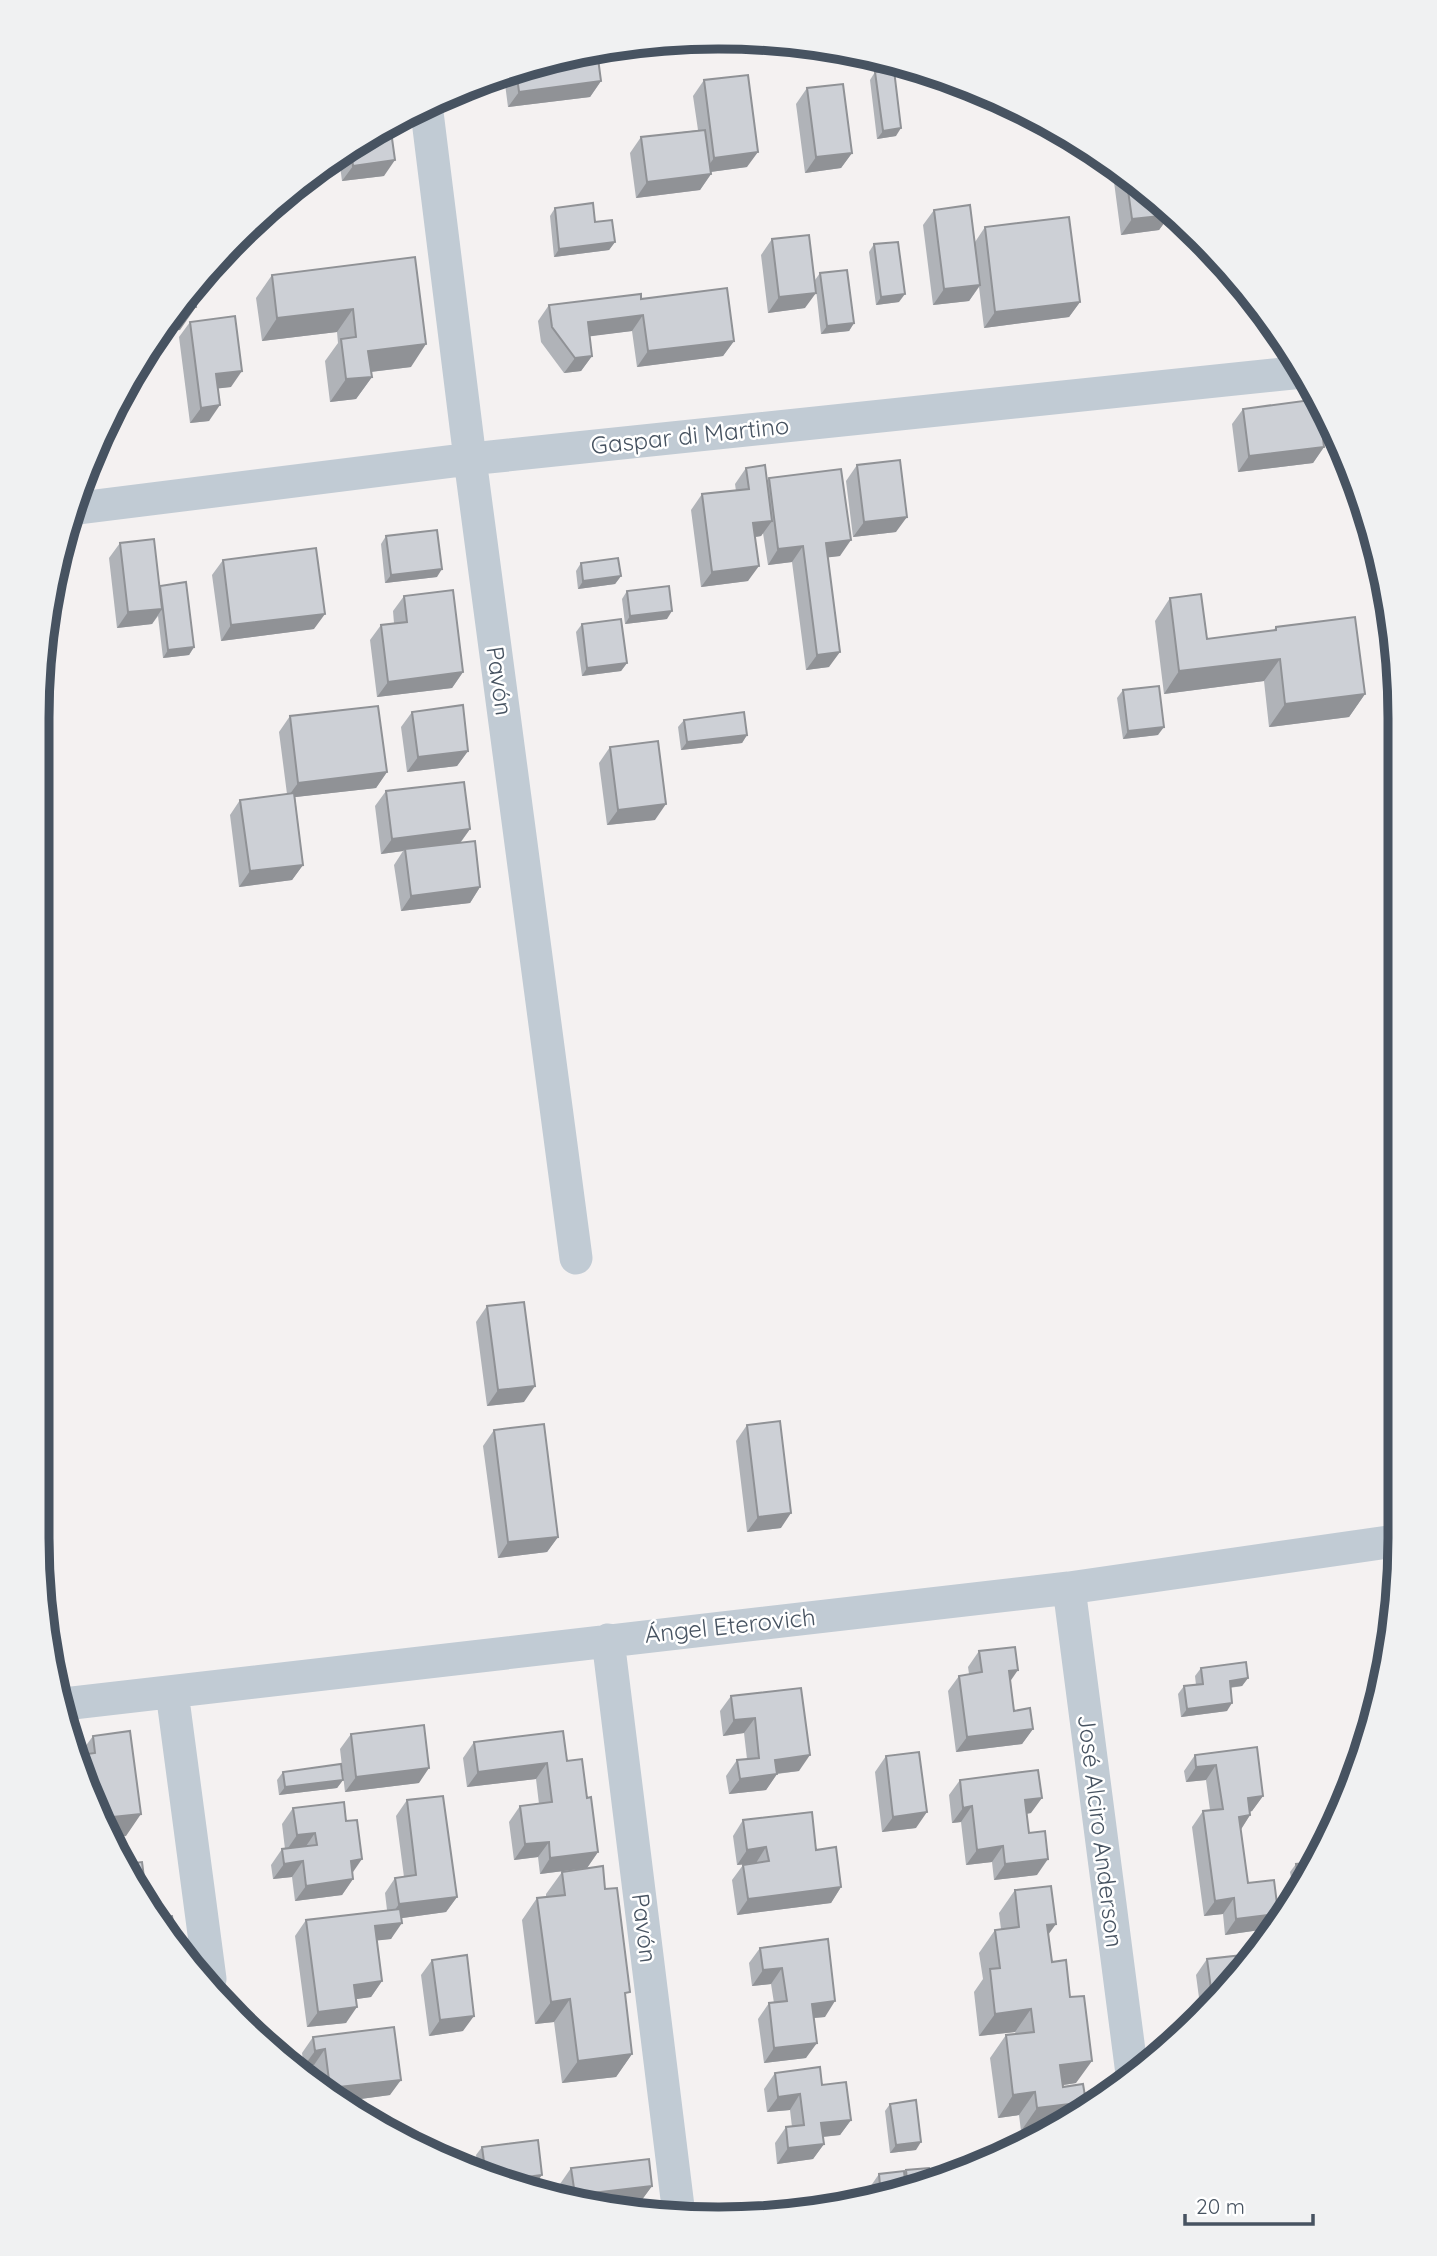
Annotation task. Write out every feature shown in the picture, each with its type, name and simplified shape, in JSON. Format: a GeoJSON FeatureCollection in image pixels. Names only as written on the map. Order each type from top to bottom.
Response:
{"type":"FeatureCollection","features":[{"type":"Feature","properties":{"kind":"street","name":"Pavón"},"geometry":{"type":"LineString","coordinates":[[427,116],[576,1258]]}},
{"type":"Feature","properties":{"kind":"street","name":"Gaspar di Martino"},"geometry":{"type":"LineString","coordinates":[[84,507],[470,459],[1291,373]]}},
{"type":"Feature","properties":{"kind":"street","name":"Ángel Eterovich"},"geometry":{"type":"LineString","coordinates":[[70,1703],[1069,1588],[1388,1542]]}},
{"type":"Feature","properties":{"kind":"street","name":"José Alciro Anderson"},"geometry":{"type":"LineString","coordinates":[[1069,1588],[1131,2065]]}},
{"type":"Feature","properties":{"kind":"street","name":"Pavón"},"geometry":{"type":"LineString","coordinates":[[608,1640],[678,2206]]}},
{"type":"Feature","properties":{"kind":"street"},"geometry":{"type":"LineString","coordinates":[[173,1692],[209,1972]]}},
{"type":"Feature","properties":{"kind":"building"},"geometry":{"type":"Polygon","coordinates":[[[598,60],[601,81],[519,92],[517,81],[598,60]]]}},
{"type":"Feature","properties":{"kind":"building"},"geometry":{"type":"Polygon","coordinates":[[[875,72],[894,73],[901,128],[883,131],[875,72]]]}},
{"type":"Feature","properties":{"kind":"building"},"geometry":{"type":"Polygon","coordinates":[[[748,75],[758,152],[714,158],[704,80],[748,75]]]}},
{"type":"Feature","properties":{"kind":"building"},"geometry":{"type":"Polygon","coordinates":[[[843,84],[852,153],[816,157],[807,88],[843,84]]]}},
{"type":"Feature","properties":{"kind":"building"},"geometry":{"type":"Polygon","coordinates":[[[705,130],[711,174],[647,182],[641,137],[705,130]]]}},
{"type":"Feature","properties":{"kind":"building"},"geometry":{"type":"Polygon","coordinates":[[[392,135],[395,160],[353,166],[352,159],[392,135]]]}},
{"type":"Feature","properties":{"kind":"building"},"geometry":{"type":"Polygon","coordinates":[[[1128,188],[1161,216],[1132,219],[1128,188]]]}},
{"type":"Feature","properties":{"kind":"building"},"geometry":{"type":"Polygon","coordinates":[[[593,203],[595,222],[612,220],[615,242],[559,249],[555,208],[593,203]]]}},
{"type":"Feature","properties":{"kind":"building"},"geometry":{"type":"Polygon","coordinates":[[[970,205],[980,285],[944,289],[934,210],[970,205]]]}},
{"type":"Feature","properties":{"kind":"building"},"geometry":{"type":"Polygon","coordinates":[[[1069,217],[1080,302],[995,312],[985,227],[1069,217]]]}},
{"type":"Feature","properties":{"kind":"building"},"geometry":{"type":"Polygon","coordinates":[[[809,235],[816,293],[779,297],[772,239],[809,235]]]}},
{"type":"Feature","properties":{"kind":"building"},"geometry":{"type":"Polygon","coordinates":[[[898,242],[905,294],[881,297],[874,244],[898,242]]]}},
{"type":"Feature","properties":{"kind":"building"},"geometry":{"type":"Polygon","coordinates":[[[415,257],[426,344],[368,351],[372,377],[346,379],[341,339],[356,337],[353,309],[277,318],[272,275],[415,257]]]}},
{"type":"Feature","properties":{"kind":"building"},"geometry":{"type":"Polygon","coordinates":[[[847,270],[854,323],[827,326],[820,273],[847,270]]]}},
{"type":"Feature","properties":{"kind":"building"},"geometry":{"type":"Polygon","coordinates":[[[727,288],[734,341],[648,351],[643,315],[588,322],[592,356],[575,358],[552,327],[549,305],[641,294],[641,299],[727,288]]]}},
{"type":"Feature","properties":{"kind":"building"},"geometry":{"type":"Polygon","coordinates":[[[235,316],[242,371],[216,374],[220,405],[201,408],[190,322],[235,316]]]}},
{"type":"Feature","properties":{"kind":"building"},"geometry":{"type":"Polygon","coordinates":[[[1307,400],[1322,428],[1324,447],[1249,456],[1243,409],[1307,400]]]}},
{"type":"Feature","properties":{"kind":"building"},"geometry":{"type":"Polygon","coordinates":[[[900,460],[907,517],[864,522],[857,465],[900,460]]]}},
{"type":"Feature","properties":{"kind":"building"},"geometry":{"type":"Polygon","coordinates":[[[765,465],[772,521],[753,523],[759,566],[712,572],[702,494],[749,489],[746,468],[765,465]]]}},
{"type":"Feature","properties":{"kind":"building"},"geometry":{"type":"Polygon","coordinates":[[[841,469],[851,540],[826,543],[840,652],[817,655],[803,546],[778,549],[769,478],[841,469]]]}},
{"type":"Feature","properties":{"kind":"building"},"geometry":{"type":"Polygon","coordinates":[[[437,530],[442,569],[391,575],[386,536],[437,530]]]}},
{"type":"Feature","properties":{"kind":"building"},"geometry":{"type":"Polygon","coordinates":[[[154,539],[162,609],[128,612],[120,543],[154,539]]]}},
{"type":"Feature","properties":{"kind":"building"},"geometry":{"type":"Polygon","coordinates":[[[316,548],[325,614],[231,625],[223,560],[316,548]]]}},
{"type":"Feature","properties":{"kind":"building"},"geometry":{"type":"Polygon","coordinates":[[[618,558],[621,576],[583,581],[581,563],[618,558]]]}},
{"type":"Feature","properties":{"kind":"building"},"geometry":{"type":"Polygon","coordinates":[[[186,582],[194,647],[168,650],[160,586],[186,582]]]}},
{"type":"Feature","properties":{"kind":"building"},"geometry":{"type":"Polygon","coordinates":[[[669,586],[672,611],[630,616],[627,591],[669,586]]]}},
{"type":"Feature","properties":{"kind":"building"},"geometry":{"type":"Polygon","coordinates":[[[453,590],[463,672],[388,682],[381,625],[407,622],[404,596],[453,590]]]}},
{"type":"Feature","properties":{"kind":"building"},"geometry":{"type":"Polygon","coordinates":[[[1201,594],[1207,639],[1355,617],[1365,694],[1285,704],[1280,659],[1179,671],[1170,598],[1201,594]]]}},
{"type":"Feature","properties":{"kind":"building"},"geometry":{"type":"Polygon","coordinates":[[[621,619],[627,663],[587,668],[582,624],[621,619]]]}},
{"type":"Feature","properties":{"kind":"building"},"geometry":{"type":"Polygon","coordinates":[[[1159,686],[1164,727],[1128,731],[1123,690],[1159,686]]]}},
{"type":"Feature","properties":{"kind":"building"},"geometry":{"type":"Polygon","coordinates":[[[463,705],[468,751],[418,757],[412,712],[463,705]]]}},
{"type":"Feature","properties":{"kind":"building"},"geometry":{"type":"Polygon","coordinates":[[[378,706],[387,772],[298,783],[290,716],[378,706]]]}},
{"type":"Feature","properties":{"kind":"building"},"geometry":{"type":"Polygon","coordinates":[[[744,712],[747,735],[687,742],[684,720],[744,712]]]}},
{"type":"Feature","properties":{"kind":"building"},"geometry":{"type":"Polygon","coordinates":[[[658,741],[666,804],[618,810],[610,747],[658,741]]]}},
{"type":"Feature","properties":{"kind":"building"},"geometry":{"type":"Polygon","coordinates":[[[464,782],[470,829],[392,839],[386,791],[464,782]]]}},
{"type":"Feature","properties":{"kind":"building"},"geometry":{"type":"Polygon","coordinates":[[[294,793],[303,865],[250,871],[240,800],[294,793]]]}},
{"type":"Feature","properties":{"kind":"building"},"geometry":{"type":"Polygon","coordinates":[[[475,841],[480,887],[411,896],[405,849],[475,841]]]}},
{"type":"Feature","properties":{"kind":"building"},"geometry":{"type":"Polygon","coordinates":[[[524,1302],[535,1386],[498,1390],[487,1306],[524,1302]]]}},
{"type":"Feature","properties":{"kind":"building"},"geometry":{"type":"Polygon","coordinates":[[[780,1421],[791,1513],[758,1517],[747,1425],[780,1421]]]}},
{"type":"Feature","properties":{"kind":"building"},"geometry":{"type":"Polygon","coordinates":[[[544,1424],[558,1537],[508,1542],[494,1430],[544,1424]]]}},
{"type":"Feature","properties":{"kind":"building"},"geometry":{"type":"Polygon","coordinates":[[[1015,1647],[1018,1670],[1009,1671],[1014,1711],[1030,1708],[1033,1729],[967,1737],[959,1676],[982,1672],[979,1651],[1015,1647]]]}},
{"type":"Feature","properties":{"kind":"building"},"geometry":{"type":"Polygon","coordinates":[[[1246,1662],[1248,1678],[1230,1681],[1232,1703],[1187,1709],[1184,1686],[1203,1684],[1201,1668],[1246,1662]]]}},
{"type":"Feature","properties":{"kind":"building"},"geometry":{"type":"Polygon","coordinates":[[[801,1688],[810,1755],[775,1760],[777,1774],[740,1779],[737,1760],[759,1758],[755,1718],[734,1720],[731,1696],[801,1688]]]}},
{"type":"Feature","properties":{"kind":"building"},"geometry":{"type":"Polygon","coordinates":[[[424,1725],[429,1768],[356,1777],[351,1734],[424,1725]]]}},
{"type":"Feature","properties":{"kind":"building"},"geometry":{"type":"Polygon","coordinates":[[[130,1731],[141,1814],[110,1817],[85,1754],[95,1753],[93,1736],[130,1731]]]}},
{"type":"Feature","properties":{"kind":"building"},"geometry":{"type":"Polygon","coordinates":[[[563,1731],[567,1761],[582,1759],[587,1798],[591,1797],[598,1852],[550,1858],[549,1842],[525,1844],[520,1806],[552,1802],[547,1763],[478,1772],[474,1742],[563,1731]]]}},
{"type":"Feature","properties":{"kind":"building"},"geometry":{"type":"Polygon","coordinates":[[[1257,1747],[1263,1796],[1248,1798],[1250,1815],[1239,1817],[1248,1883],[1274,1880],[1277,1905],[1271,1915],[1236,1919],[1234,1898],[1215,1901],[1203,1811],[1223,1809],[1216,1765],[1196,1767],[1195,1755],[1257,1747]]]}},
{"type":"Feature","properties":{"kind":"building"},"geometry":{"type":"Polygon","coordinates":[[[919,1752],[927,1812],[893,1817],[886,1756],[919,1752]]]}},
{"type":"Feature","properties":{"kind":"building"},"geometry":{"type":"Polygon","coordinates":[[[341,1764],[343,1780],[285,1787],[283,1772],[341,1764]]]}},
{"type":"Feature","properties":{"kind":"building"},"geometry":{"type":"Polygon","coordinates":[[[1038,1770],[1042,1798],[1025,1800],[1029,1833],[1045,1831],[1048,1859],[1005,1864],[1003,1846],[977,1850],[972,1806],[963,1808],[960,1780],[1038,1770]]]}},
{"type":"Feature","properties":{"kind":"building"},"geometry":{"type":"Polygon","coordinates":[[[443,1796],[457,1897],[399,1904],[395,1878],[416,1875],[407,1800],[443,1796]]]}},
{"type":"Feature","properties":{"kind":"building"},"geometry":{"type":"Polygon","coordinates":[[[344,1802],[346,1821],[357,1820],[362,1859],[351,1861],[353,1879],[306,1886],[303,1861],[284,1864],[282,1849],[317,1845],[315,1833],[297,1835],[293,1808],[344,1802]]]}},
{"type":"Feature","properties":{"kind":"building"},"geometry":{"type":"Polygon","coordinates":[[[812,1812],[816,1850],[836,1847],[841,1887],[748,1899],[743,1865],[769,1861],[766,1847],[747,1850],[743,1820],[812,1812]]]}},
{"type":"Feature","properties":{"kind":"building"},"geometry":{"type":"Polygon","coordinates":[[[142,1862],[144,1881],[139,1872],[134,1863],[142,1862]]]}},
{"type":"Feature","properties":{"kind":"building"},"geometry":{"type":"Polygon","coordinates":[[[1303,1863],[1297,1873],[1296,1864],[1303,1863]]]}},
{"type":"Feature","properties":{"kind":"building"},"geometry":{"type":"Polygon","coordinates":[[[603,1866],[605,1889],[617,1888],[630,1992],[625,1993],[632,2054],[578,2061],[570,1999],[551,2002],[537,1898],[565,1895],[562,1872],[603,1866]]]}},
{"type":"Feature","properties":{"kind":"building"},"geometry":{"type":"Polygon","coordinates":[[[1051,1886],[1056,1924],[1047,1925],[1052,1962],[1066,1960],[1070,1997],[1084,1996],[1092,2061],[1060,2065],[1063,2087],[1083,2084],[1085,2097],[1075,2103],[1037,2108],[1035,2092],[1013,2095],[1006,2035],[1034,2032],[1031,2009],[995,2014],[990,1969],[1000,1968],[995,1930],[1019,1927],[1015,1890],[1051,1886]]]}},
{"type":"Feature","properties":{"kind":"building"},"geometry":{"type":"Polygon","coordinates":[[[400,1909],[402,1923],[375,1926],[382,1981],[354,1985],[357,2007],[318,2012],[306,1920],[400,1909]]]}},
{"type":"Feature","properties":{"kind":"building"},"geometry":{"type":"Polygon","coordinates":[[[828,1939],[835,2001],[812,2004],[817,2043],[774,2048],[769,2003],[787,2001],[782,1968],[763,1970],[760,1948],[828,1939]]]}},
{"type":"Feature","properties":{"kind":"building"},"geometry":{"type":"Polygon","coordinates":[[[467,1955],[474,2016],[440,2020],[432,1960],[467,1955]]]}},
{"type":"Feature","properties":{"kind":"building"},"geometry":{"type":"Polygon","coordinates":[[[1242,1955],[1211,1989],[1207,1959],[1242,1955]]]}},
{"type":"Feature","properties":{"kind":"building"},"geometry":{"type":"Polygon","coordinates":[[[394,2027],[401,2080],[337,2087],[329,2082],[325,2049],[315,2051],[313,2037],[394,2027]]]}},
{"type":"Feature","properties":{"kind":"building"},"geometry":{"type":"Polygon","coordinates":[[[820,2067],[822,2085],[846,2082],[851,2120],[821,2123],[824,2144],[788,2148],[786,2127],[804,2125],[800,2094],[778,2097],[775,2073],[820,2067]]]}},
{"type":"Feature","properties":{"kind":"building"},"geometry":{"type":"Polygon","coordinates":[[[916,2100],[921,2142],[896,2145],[890,2104],[916,2100]]]}},
{"type":"Feature","properties":{"kind":"building"},"geometry":{"type":"Polygon","coordinates":[[[538,2140],[542,2175],[523,2177],[484,2164],[482,2147],[538,2140]]]}},
{"type":"Feature","properties":{"kind":"building"},"geometry":{"type":"Polygon","coordinates":[[[649,2159],[652,2186],[587,2194],[574,2191],[571,2168],[649,2159]]]}},
{"type":"Feature","properties":{"kind":"building"},"geometry":{"type":"Polygon","coordinates":[[[929,2168],[930,2172],[907,2179],[906,2170],[929,2168]]]}},
{"type":"Feature","properties":{"kind":"building"},"geometry":{"type":"Polygon","coordinates":[[[904,2171],[905,2180],[880,2187],[879,2174],[904,2171]]]}}]}
